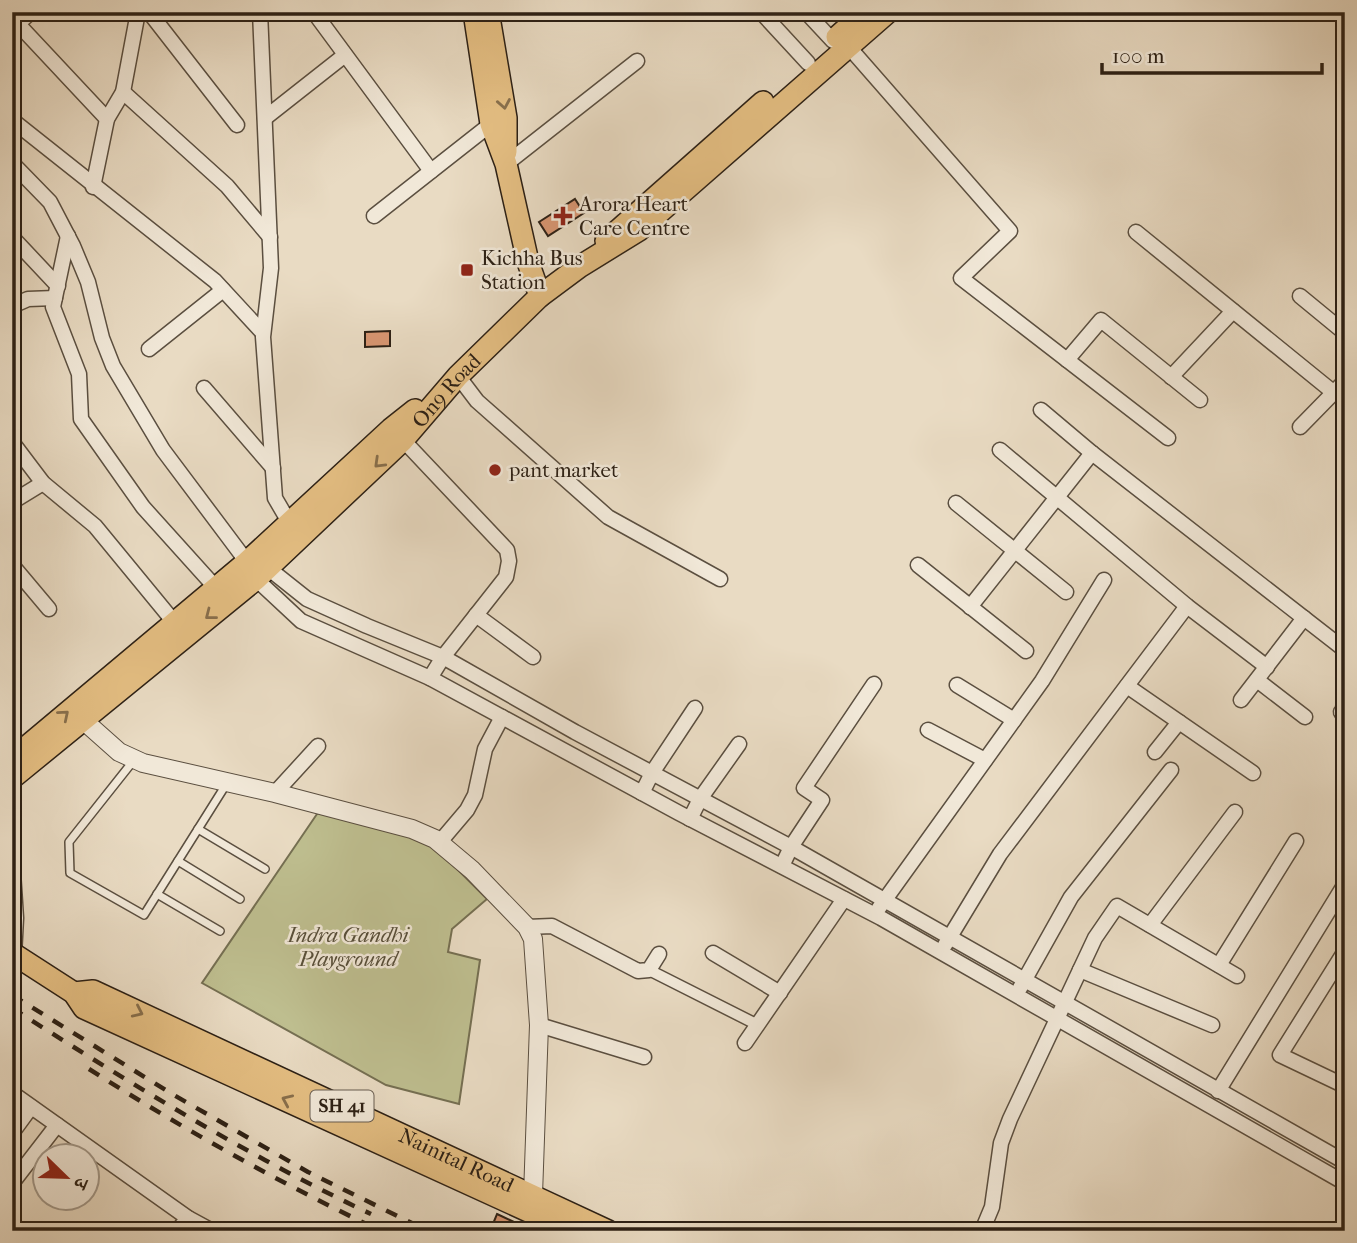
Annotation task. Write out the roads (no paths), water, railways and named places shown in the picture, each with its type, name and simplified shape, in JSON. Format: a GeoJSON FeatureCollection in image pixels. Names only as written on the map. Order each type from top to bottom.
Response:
{"type":"FeatureCollection","features":[{"type":"Feature","properties":{"kind":"main road"},"geometry":{"type":"LineString","coordinates":[[474,12],[491,124],[506,164],[528,262],[540,296]]}},
{"type":"Feature","properties":{"kind":"main road"},"geometry":{"type":"LineString","coordinates":[[488,12],[506,118],[506,164]]}},
{"type":"Feature","properties":{"kind":"main road"},"geometry":{"type":"LineString","coordinates":[[579,267],[630,217],[808,63],[841,44],[865,12]]}},
{"type":"Feature","properties":{"kind":"main road","name":"On9 Road"},"geometry":{"type":"LineString","coordinates":[[13,763],[83,720],[403,440],[458,376],[540,296],[579,267],[639,230],[841,44],[888,12]]}},
{"type":"Feature","properties":{"kind":"main road"},"geometry":{"type":"LineString","coordinates":[[13,763],[216,588],[257,570],[289,522],[391,429],[458,376]]}},
{"type":"Feature","properties":{"kind":"main road","name":"Nainital Road"},"geometry":{"type":"LineString","coordinates":[[13,954],[74,993],[84,1008],[572,1231]]}},
{"type":"Feature","properties":{"kind":"main road","name":"Nainital Road"},"geometry":{"type":"LineString","coordinates":[[74,993],[93,991],[608,1231]]}},
{"type":"Feature","properties":{"kind":"street"},"geometry":{"type":"LineString","coordinates":[[31,12],[15,27],[107,118]]}},
{"type":"Feature","properties":{"kind":"street"},"geometry":{"type":"LineString","coordinates":[[93,187],[107,118],[123,92],[138,12]]}},
{"type":"Feature","properties":{"kind":"street"},"geometry":{"type":"LineString","coordinates":[[149,12],[237,125]]}},
{"type":"Feature","properties":{"kind":"street"},"geometry":{"type":"LineString","coordinates":[[260,12],[271,268],[263,332],[275,498],[289,522]]}},
{"type":"Feature","properties":{"kind":"street"},"geometry":{"type":"LineString","coordinates":[[761,12],[808,63]]}},
{"type":"Feature","properties":{"kind":"street"},"geometry":{"type":"LineString","coordinates":[[806,12],[841,44],[1010,231],[961,278],[1168,438]]}},
{"type":"Feature","properties":{"kind":"street"},"geometry":{"type":"LineString","coordinates":[[316,15],[430,171]]}},
{"type":"Feature","properties":{"kind":"street"},"geometry":{"type":"LineString","coordinates":[[265,118],[345,55]]}},
{"type":"Feature","properties":{"kind":"street"},"geometry":{"type":"LineString","coordinates":[[506,164],[637,61]]}},
{"type":"Feature","properties":{"kind":"street"},"geometry":{"type":"LineString","coordinates":[[123,92],[227,186],[270,237]]}},
{"type":"Feature","properties":{"kind":"street"},"geometry":{"type":"LineString","coordinates":[[374,216],[491,124]]}},
{"type":"Feature","properties":{"kind":"street"},"geometry":{"type":"LineString","coordinates":[[15,127],[223,290],[263,332]]}},
{"type":"Feature","properties":{"kind":"street"},"geometry":{"type":"LineString","coordinates":[[12,163],[50,202],[68,236],[88,282],[102,338],[113,366],[163,450],[257,570],[302,621],[430,678],[690,819],[875,915],[1345,1183]]}},
{"type":"Feature","properties":{"kind":"street"},"geometry":{"type":"LineString","coordinates":[[1136,232],[1333,392]]}},
{"type":"Feature","properties":{"kind":"street"},"geometry":{"type":"LineString","coordinates":[[68,236],[53,307],[79,374],[81,419],[143,507],[216,588]]}},
{"type":"Feature","properties":{"kind":"street"},"geometry":{"type":"LineString","coordinates":[[12,237],[56,292]]}},
{"type":"Feature","properties":{"kind":"street"},"geometry":{"type":"LineString","coordinates":[[149,349],[223,290]]}},
{"type":"Feature","properties":{"kind":"street"},"geometry":{"type":"LineString","coordinates":[[12,306],[56,292]]}},
{"type":"Feature","properties":{"kind":"street"},"geometry":{"type":"LineString","coordinates":[[1300,296],[1345,333]]}},
{"type":"Feature","properties":{"kind":"street"},"geometry":{"type":"LineString","coordinates":[[1171,377],[1233,311]]}},
{"type":"Feature","properties":{"kind":"street"},"geometry":{"type":"LineString","coordinates":[[1067,360],[1101,320],[1200,400]]}},
{"type":"Feature","properties":{"kind":"street"},"geometry":{"type":"LineString","coordinates":[[458,376],[477,401],[608,517],[720,579]]}},
{"type":"Feature","properties":{"kind":"street"},"geometry":{"type":"LineString","coordinates":[[1300,427],[1345,381]]}},
{"type":"Feature","properties":{"kind":"street"},"geometry":{"type":"LineString","coordinates":[[204,388],[273,468]]}},
{"type":"Feature","properties":{"kind":"street"},"geometry":{"type":"LineString","coordinates":[[1041,410],[1092,453],[1345,650]]}},
{"type":"Feature","properties":{"kind":"street"},"geometry":{"type":"LineString","coordinates":[[403,440],[507,550],[509,561],[506,577],[443,657],[430,678]]}},
{"type":"Feature","properties":{"kind":"street"},"geometry":{"type":"LineString","coordinates":[[12,442],[43,483],[95,526],[174,622]]}},
{"type":"Feature","properties":{"kind":"street"},"geometry":{"type":"LineString","coordinates":[[1000,450],[1187,606],[1268,667]]}},
{"type":"Feature","properties":{"kind":"street"},"geometry":{"type":"LineString","coordinates":[[970,607],[1092,453]]}},
{"type":"Feature","properties":{"kind":"street"},"geometry":{"type":"LineString","coordinates":[[12,502],[43,483]]}},
{"type":"Feature","properties":{"kind":"street"},"geometry":{"type":"LineString","coordinates":[[956,503],[1066,592]]}},
{"type":"Feature","properties":{"kind":"street"},"geometry":{"type":"LineString","coordinates":[[12,565],[48,609]]}},
{"type":"Feature","properties":{"kind":"street"},"geometry":{"type":"LineString","coordinates":[[918,565],[1026,650]]}},
{"type":"Feature","properties":{"kind":"street"},"geometry":{"type":"LineString","coordinates":[[257,570],[307,599],[443,657],[575,732],[791,847],[1345,1162]]}},
{"type":"Feature","properties":{"kind":"street"},"geometry":{"type":"LineString","coordinates":[[875,915],[1042,681],[1104,580]]}},
{"type":"Feature","properties":{"kind":"street"},"geometry":{"type":"LineString","coordinates":[[941,953],[1000,854],[1187,606]]}},
{"type":"Feature","properties":{"kind":"street"},"geometry":{"type":"LineString","coordinates":[[476,615],[533,657]]}},
{"type":"Feature","properties":{"kind":"street"},"geometry":{"type":"LineString","coordinates":[[1241,701],[1304,618]]}},
{"type":"Feature","properties":{"kind":"street"},"geometry":{"type":"LineString","coordinates":[[1257,680],[1305,717]]}},
{"type":"Feature","properties":{"kind":"street"},"geometry":{"type":"LineString","coordinates":[[782,866],[791,847],[822,800],[804,788],[874,684]]}},
{"type":"Feature","properties":{"kind":"street"},"geometry":{"type":"LineString","coordinates":[[957,685],[1014,720]]}},
{"type":"Feature","properties":{"kind":"street"},"geometry":{"type":"LineString","coordinates":[[1127,686],[1253,773]]}},
{"type":"Feature","properties":{"kind":"street"},"geometry":{"type":"LineString","coordinates":[[642,793],[695,708]]}},
{"type":"Feature","properties":{"kind":"street"},"geometry":{"type":"LineString","coordinates":[[439,843],[467,810],[475,794],[485,749],[502,717]]}},
{"type":"Feature","properties":{"kind":"street"},"geometry":{"type":"LineString","coordinates":[[83,720],[119,752],[134,759],[412,830],[439,843],[472,870],[527,926],[533,939],[539,1025],[533,1195]]}},
{"type":"Feature","properties":{"kind":"street"},"geometry":{"type":"LineString","coordinates":[[1155,752],[1179,722]]}},
{"type":"Feature","properties":{"kind":"street"},"geometry":{"type":"LineString","coordinates":[[928,730],[985,760]]}},
{"type":"Feature","properties":{"kind":"street"},"geometry":{"type":"LineString","coordinates":[[690,819],[700,799],[738,744]]}},
{"type":"Feature","properties":{"kind":"street"},"geometry":{"type":"LineString","coordinates":[[275,793],[318,746]]}},
{"type":"Feature","properties":{"kind":"street"},"geometry":{"type":"LineString","coordinates":[[1016,995],[1072,897],[1171,770]]}},
{"type":"Feature","properties":{"kind":"street"},"geometry":{"type":"LineString","coordinates":[[1150,925],[1235,812]]}},
{"type":"Feature","properties":{"kind":"street"},"geometry":{"type":"LineString","coordinates":[[1219,965],[1296,841]]}},
{"type":"Feature","properties":{"kind":"street"},"geometry":{"type":"LineString","coordinates":[[12,858],[16,918],[13,954]]}},
{"type":"Feature","properties":{"kind":"street"},"geometry":{"type":"LineString","coordinates":[[1218,1091],[1345,884]]}},
{"type":"Feature","properties":{"kind":"street"},"geometry":{"type":"LineString","coordinates":[[745,1043],[844,899]]}},
{"type":"Feature","properties":{"kind":"street"},"geometry":{"type":"LineString","coordinates":[[982,1231],[992,1207],[1001,1143],[1010,1119],[1095,938],[1117,906],[1237,976]]}},
{"type":"Feature","properties":{"kind":"street"},"geometry":{"type":"LineString","coordinates":[[527,926],[552,926],[638,971],[649,970],[758,1025]]}},
{"type":"Feature","properties":{"kind":"street"},"geometry":{"type":"LineString","coordinates":[[1345,951],[1280,1055],[1345,1086]]}},
{"type":"Feature","properties":{"kind":"street"},"geometry":{"type":"LineString","coordinates":[[713,953],[780,993]]}},
{"type":"Feature","properties":{"kind":"street"},"geometry":{"type":"LineString","coordinates":[[649,970],[659,954]]}},
{"type":"Feature","properties":{"kind":"street"},"geometry":{"type":"LineString","coordinates":[[1080,970],[1212,1025]]}},
{"type":"Feature","properties":{"kind":"street"},"geometry":{"type":"LineString","coordinates":[[539,1025],[644,1057]]}},
{"type":"Feature","properties":{"kind":"street"},"geometry":{"type":"LineString","coordinates":[[12,1093],[188,1218],[212,1231]]}},
{"type":"Feature","properties":{"kind":"street"},"geometry":{"type":"LineString","coordinates":[[12,1133],[32,1107]]}},
{"type":"Feature","properties":{"kind":"street"},"geometry":{"type":"LineString","coordinates":[[13,1182],[57,1125]]}},
{"type":"Feature","properties":{"kind":"street"},"geometry":{"type":"LineString","coordinates":[[177,1231],[188,1218]]}},
{"type":"Feature","properties":{"kind":"lane"},"geometry":{"type":"LineString","coordinates":[[134,759],[69,842],[70,873],[144,915],[228,782]]}},
{"type":"Feature","properties":{"kind":"lane"},"geometry":{"type":"LineString","coordinates":[[198,829],[265,869]]}},
{"type":"Feature","properties":{"kind":"lane"},"geometry":{"type":"LineString","coordinates":[[178,861],[240,899]]}},
{"type":"Feature","properties":{"kind":"lane"},"geometry":{"type":"LineString","coordinates":[[157,894],[220,931]]}},
{"type":"Feature","properties":{"kind":"railway"},"geometry":{"type":"LineString","coordinates":[[12,995],[172,1094],[308,1172],[428,1231]]}},
{"type":"Feature","properties":{"kind":"railway"},"geometry":{"type":"LineString","coordinates":[[12,1008],[188,1117],[371,1214]]}},
{"type":"Feature","properties":{"kind":"railway"},"geometry":{"type":"LineString","coordinates":[[89,1069],[232,1154],[381,1231]]}},
{"type":"Feature","properties":{"kind":"place","name":"Arora Heart Care Centre"},"geometry":{"type":"Point","coordinates":[563,216]}},
{"type":"Feature","properties":{"kind":"place","name":"Kichha Bus Station"},"geometry":{"type":"Point","coordinates":[467,270]}},
{"type":"Feature","properties":{"kind":"place","name":"pant market"},"geometry":{"type":"Point","coordinates":[495,470]}},
{"type":"Feature","properties":{"kind":"park label","name":"Indra Gandhi Playground"},"geometry":{"type":"Point","coordinates":[348,947]}}]}
